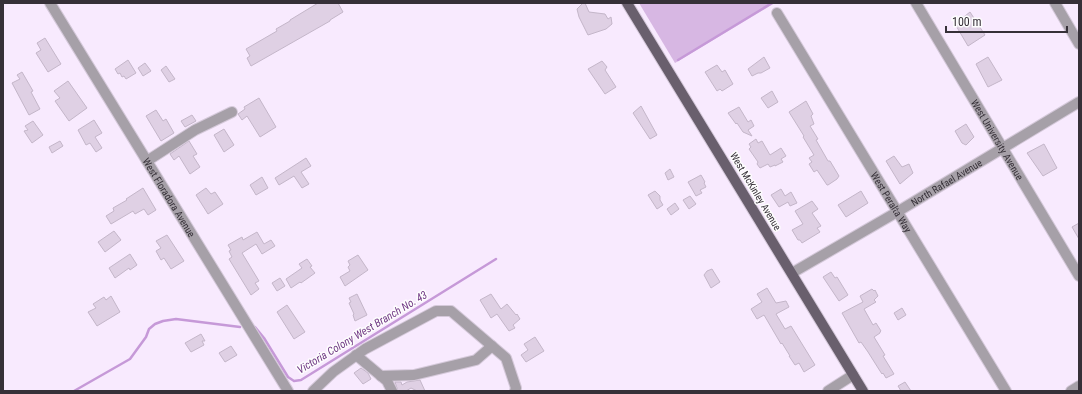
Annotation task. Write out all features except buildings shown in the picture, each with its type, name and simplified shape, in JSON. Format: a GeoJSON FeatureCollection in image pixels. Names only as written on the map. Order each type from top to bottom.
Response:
{"type":"FeatureCollection","features":[{"type":"Feature","properties":{"kind":"main road","name":"West McKinley Avenue"},"geometry":{"type":"LineString","coordinates":[[627,3],[863,391]]}},
{"type":"Feature","properties":{"kind":"street","name":"West Floradora Avenue"},"geometry":{"type":"LineString","coordinates":[[50,3],[288,391]]}},
{"type":"Feature","properties":{"kind":"street","name":"West University Avenue"},"geometry":{"type":"LineString","coordinates":[[916,3],[1079,276]]}},
{"type":"Feature","properties":{"kind":"street"},"geometry":{"type":"LineString","coordinates":[[1055,3],[1079,44]]}},
{"type":"Feature","properties":{"kind":"street","name":"West Peralta Way"},"geometry":{"type":"LineString","coordinates":[[777,13],[1006,391]]}},
{"type":"Feature","properties":{"kind":"street","name":"North Rafael Avenue"},"geometry":{"type":"LineString","coordinates":[[792,274],[1079,102]]}},
{"type":"Feature","properties":{"kind":"street"},"geometry":{"type":"LineString","coordinates":[[147,161],[196,130],[232,112]]}},
{"type":"Feature","properties":{"kind":"street"},"geometry":{"type":"LineString","coordinates":[[313,391],[333,372],[365,349],[436,311],[451,311],[506,358],[516,388],[515,391]]}},
{"type":"Feature","properties":{"kind":"street"},"geometry":{"type":"LineString","coordinates":[[381,376],[414,375],[476,360],[492,346]]}},
{"type":"Feature","properties":{"kind":"street"},"geometry":{"type":"LineString","coordinates":[[356,355],[387,381],[392,391]]}},
{"type":"Feature","properties":{"kind":"street"},"geometry":{"type":"LineString","coordinates":[[828,391],[854,375]]}},
{"type":"Feature","properties":{"kind":"street"},"geometry":{"type":"LineString","coordinates":[[1071,391],[1079,386]]}},
{"type":"Feature","properties":{"kind":"shaded area"},"geometry":{"type":"Polygon","coordinates":[[[639,3],[775,3],[675,63],[639,3]]]}},
{"type":"Feature","properties":{"kind":"waterway","name":"Victoria Colony West Branch No. 43"},"geometry":{"type":"LineString","coordinates":[[678,60],[772,3]]}},
{"type":"Feature","properties":{"kind":"waterway","name":"Victoria Colony West Branch No. 43"},"geometry":{"type":"LineString","coordinates":[[255,327],[264,338],[288,377],[294,381],[301,380],[496,259]]}},
{"type":"Feature","properties":{"kind":"waterway","name":"Victoria Colony West Branch No. 43"},"geometry":{"type":"LineString","coordinates":[[74,391],[130,359],[146,337],[149,329],[155,324],[176,319],[240,327]]}}]}
